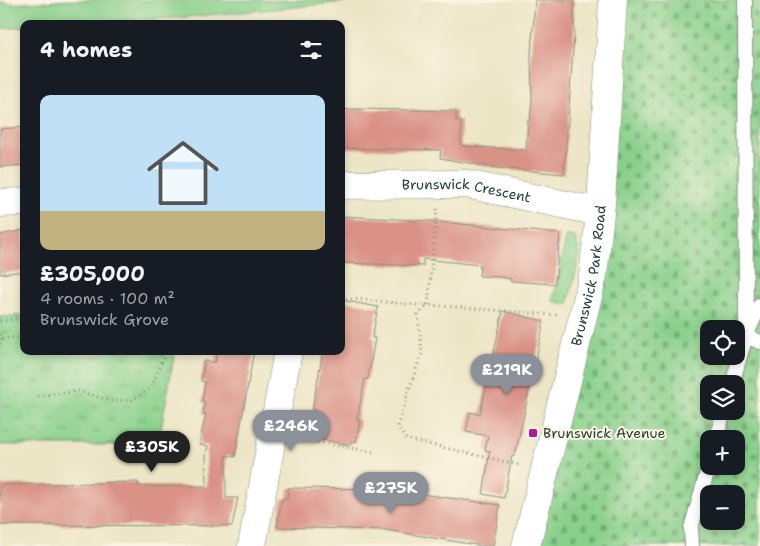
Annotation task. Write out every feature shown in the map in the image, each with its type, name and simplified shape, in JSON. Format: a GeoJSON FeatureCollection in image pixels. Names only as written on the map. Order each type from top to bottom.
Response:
{"type":"FeatureCollection","features":[{"type":"Feature","properties":{"kind":"street","name":"Brunswick Park Road"},"geometry":{"type":"LineString","coordinates":[[526,546],[594,276],[601,204],[613,0]]}},
{"type":"Feature","properties":{"kind":"street","name":"Brunswick Crescent"},"geometry":{"type":"LineString","coordinates":[[345,185],[466,184],[590,210]]}},
{"type":"Feature","properties":{"kind":"street"},"geometry":{"type":"LineString","coordinates":[[0,203],[20,202]]}},
{"type":"Feature","properties":{"kind":"street"},"geometry":{"type":"LineString","coordinates":[[252,546],[287,355]]}},
{"type":"Feature","properties":{"kind":"lane"},"geometry":{"type":"LineString","coordinates":[[745,0],[746,336]]}},
{"type":"Feature","properties":{"kind":"lane"},"geometry":{"type":"LineString","coordinates":[[735,375],[746,336],[760,305]]}},
{"type":"Feature","properties":{"kind":"lane"},"geometry":{"type":"LineString","coordinates":[[746,336],[760,342]]}},
{"type":"Feature","properties":{"kind":"lane"},"geometry":{"type":"LineString","coordinates":[[692,546],[691,528],[706,475]]}},
{"type":"Feature","properties":{"kind":"path"},"geometry":{"type":"LineString","coordinates":[[438,184],[428,305],[418,315],[422,353],[398,427],[406,439],[545,472]]}},
{"type":"Feature","properties":{"kind":"path"},"geometry":{"type":"LineString","coordinates":[[345,298],[583,318]]}},
{"type":"Feature","properties":{"kind":"path"},"geometry":{"type":"LineString","coordinates":[[0,321],[20,318]]}},
{"type":"Feature","properties":{"kind":"path"},"geometry":{"type":"LineString","coordinates":[[0,334],[2,339],[0,344]]}},
{"type":"Feature","properties":{"kind":"path"},"geometry":{"type":"LineString","coordinates":[[2,339],[20,338]]}},
{"type":"Feature","properties":{"kind":"path"},"geometry":{"type":"LineString","coordinates":[[160,355],[161,364]]}},
{"type":"Feature","properties":{"kind":"path"},"geometry":{"type":"LineString","coordinates":[[38,396],[78,391],[110,401],[132,400],[150,388],[165,355]]}},
{"type":"Feature","properties":{"kind":"path"},"geometry":{"type":"LineString","coordinates":[[272,435],[374,452]]}},
{"type":"Feature","properties":{"kind":"green space"},"geometry":{"type":"Polygon","coordinates":[[[73,0],[367,0],[139,20],[20,20],[20,27],[0,29],[0,2],[14,4],[73,0]]]}},
{"type":"Feature","properties":{"kind":"green space"},"geometry":{"type":"Polygon","coordinates":[[[613,0],[760,0],[760,546],[524,546],[593,277],[613,0]]]}},
{"type":"Feature","properties":{"kind":"green space"},"geometry":{"type":"Polygon","coordinates":[[[566,235],[575,237],[580,254],[568,305],[552,301],[559,277],[566,235]]]}},
{"type":"Feature","properties":{"kind":"green space"},"geometry":{"type":"Polygon","coordinates":[[[20,315],[20,355],[174,355],[158,445],[0,445],[0,317],[20,315]]]}},
{"type":"Feature","properties":{"kind":"building"},"geometry":{"type":"Polygon","coordinates":[[[535,0],[574,0],[574,37],[564,174],[497,168],[440,158],[441,150],[345,148],[345,110],[357,109],[456,111],[456,121],[461,121],[461,146],[526,150],[532,98],[531,54],[535,0]]]}},
{"type":"Feature","properties":{"kind":"building"},"geometry":{"type":"Polygon","coordinates":[[[20,127],[20,165],[0,167],[0,129],[20,127]]]}},
{"type":"Feature","properties":{"kind":"building"},"geometry":{"type":"Polygon","coordinates":[[[345,216],[431,221],[560,234],[555,284],[510,281],[511,279],[501,277],[479,276],[480,265],[423,259],[423,266],[345,263],[345,216]]]}},
{"type":"Feature","properties":{"kind":"building"},"geometry":{"type":"Polygon","coordinates":[[[20,231],[20,272],[0,274],[0,235],[20,231]]]}},
{"type":"Feature","properties":{"kind":"building"},"geometry":{"type":"Polygon","coordinates":[[[345,301],[378,307],[372,338],[375,338],[368,379],[365,379],[357,420],[360,420],[356,442],[351,441],[350,445],[307,437],[322,355],[345,355],[345,301]]]}},
{"type":"Feature","properties":{"kind":"building"},"geometry":{"type":"Polygon","coordinates":[[[503,311],[544,321],[504,498],[483,494],[490,451],[485,450],[488,436],[466,432],[470,412],[480,414],[503,311]]]}},
{"type":"Feature","properties":{"kind":"building"},"geometry":{"type":"Polygon","coordinates":[[[216,355],[253,355],[235,457],[226,455],[226,498],[238,498],[232,526],[0,525],[0,485],[138,482],[138,486],[207,486],[206,454],[208,446],[199,444],[206,414],[203,414],[205,402],[202,402],[205,382],[201,381],[204,361],[215,362],[216,355]]]}},
{"type":"Feature","properties":{"kind":"building"},"geometry":{"type":"Polygon","coordinates":[[[288,488],[384,489],[500,505],[493,546],[482,546],[386,530],[277,527],[282,499],[287,498],[288,488]]]}},
{"type":"Feature","properties":{"kind":"place","name":"Brunswick Avenue"},"geometry":{"type":"Point","coordinates":[533,433]}}]}
